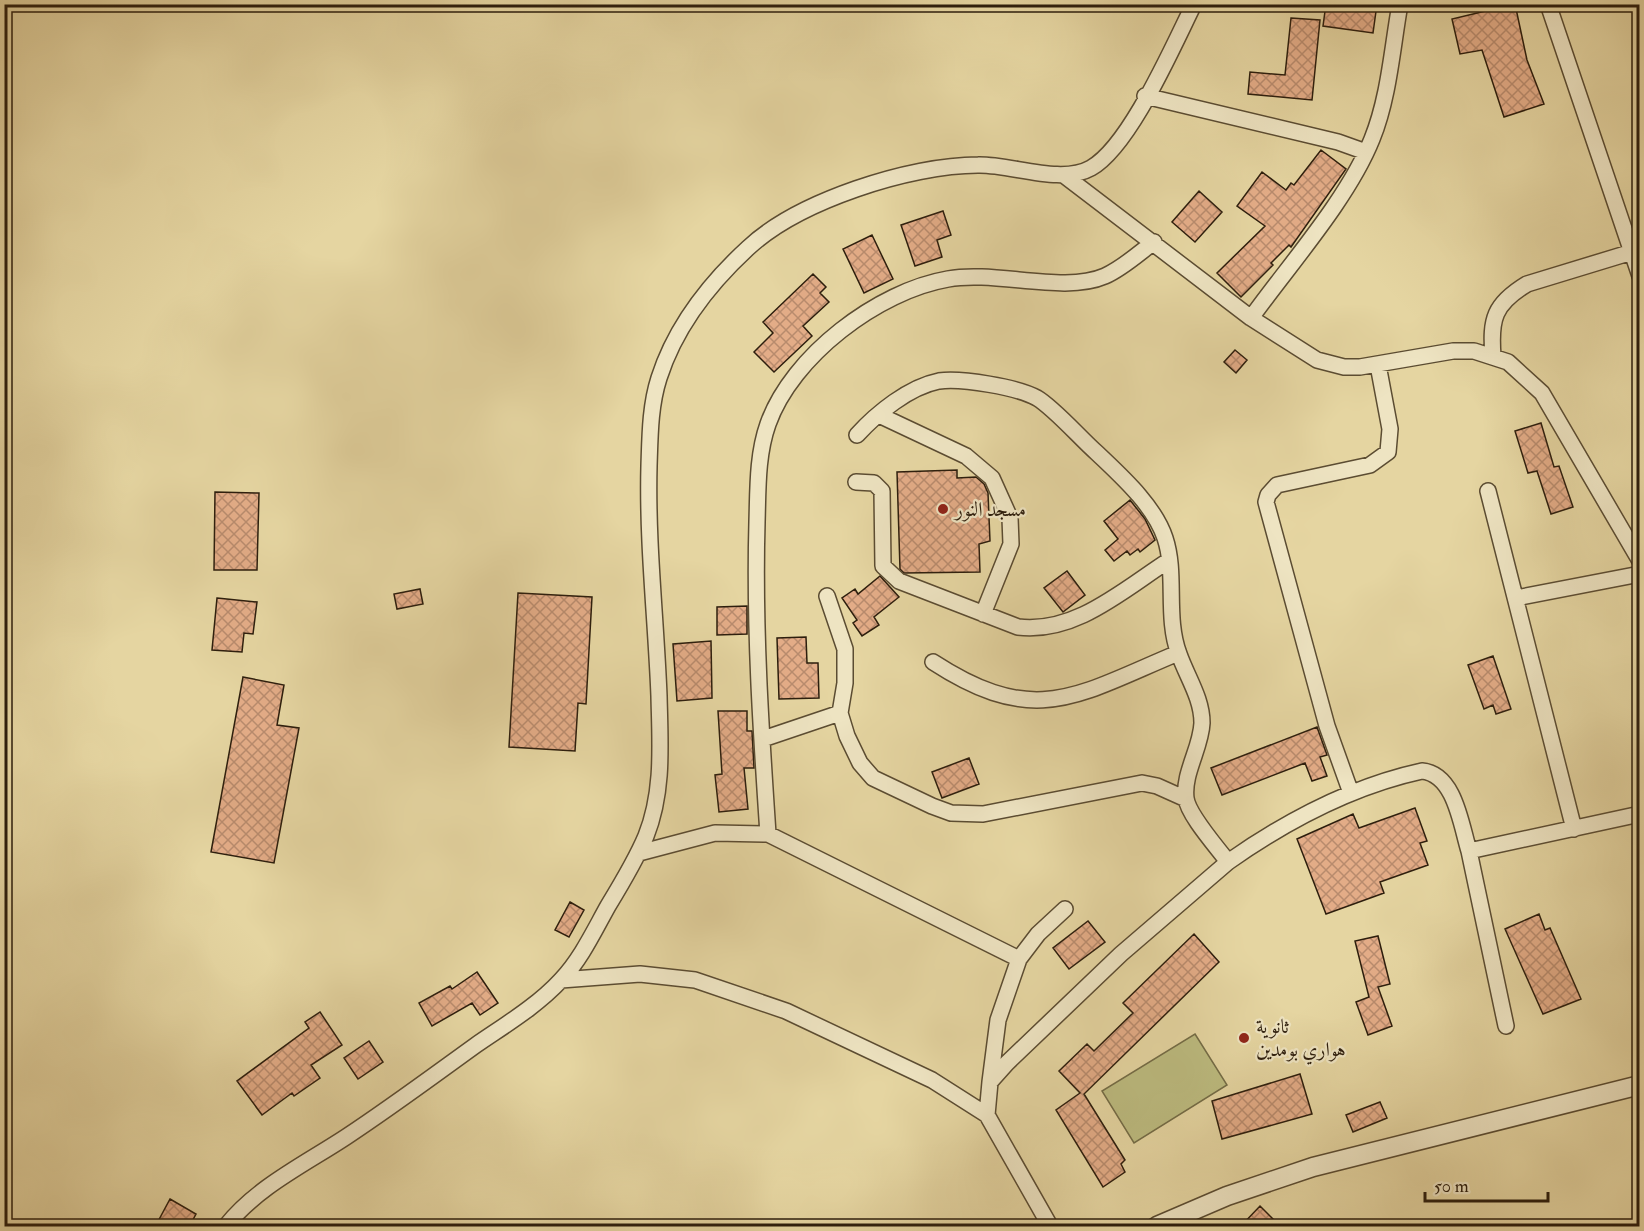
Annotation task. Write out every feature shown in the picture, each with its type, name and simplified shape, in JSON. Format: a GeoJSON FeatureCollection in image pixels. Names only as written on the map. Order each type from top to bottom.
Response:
{"type":"FeatureCollection","features":[{"type":"Feature","properties":{"kind":"street"},"geometry":{"type":"LineString","coordinates":[[226,1227],[236,1214],[269,1187],[410,1093],[535,1003],[561,980],[581,953],[639,853],[654,816],[660,773],[657,656],[648,499],[653,403],[672,346],[695,307],[752,244],[795,214],[830,199],[892,180],[953,166],[981,164],[1065,176],[1091,169],[1104,158],[1131,123],[1194,4]]}},
{"type":"Feature","properties":{"kind":"street"},"geometry":{"type":"LineString","coordinates":[[1251,318],[1345,188],[1366,152],[1379,120],[1400,4]]}},
{"type":"Feature","properties":{"kind":"street"},"geometry":{"type":"LineString","coordinates":[[1548,4],[1640,276]]}},
{"type":"Feature","properties":{"kind":"street"},"geometry":{"type":"LineString","coordinates":[[1145,96],[1338,142],[1366,152]]}},
{"type":"Feature","properties":{"kind":"street"},"geometry":{"type":"LineString","coordinates":[[1065,176],[1251,318],[1317,360],[1344,368],[1378,365],[1453,351],[1474,351],[1508,362],[1542,393],[1640,561]]}},
{"type":"Feature","properties":{"kind":"street"},"geometry":{"type":"LineString","coordinates":[[768,834],[756,579],[758,473],[767,424],[790,381],[823,343],[849,324],[910,291],[948,279],[979,276],[1046,281],[1092,279],[1106,275],[1154,242]]}},
{"type":"Feature","properties":{"kind":"street"},"geometry":{"type":"LineString","coordinates":[[1494,356],[1492,336],[1496,310],[1512,293],[1527,284],[1632,252]]}},
{"type":"Feature","properties":{"kind":"street"},"geometry":{"type":"LineString","coordinates":[[1351,793],[1327,726],[1266,502],[1268,495],[1277,485],[1370,465],[1388,452],[1390,429],[1378,365]]}},
{"type":"Feature","properties":{"kind":"street"},"geometry":{"type":"LineString","coordinates":[[857,435],[904,395],[940,381],[995,384],[1037,398],[1136,493],[1161,528],[1168,561],[1169,595],[1178,653],[1199,702],[1202,721],[1186,799],[1195,817],[1228,862]]}},
{"type":"Feature","properties":{"kind":"street"},"geometry":{"type":"LineString","coordinates":[[879,415],[966,456],[992,478],[1010,518],[1011,543],[983,614]]}},
{"type":"Feature","properties":{"kind":"street"},"geometry":{"type":"LineString","coordinates":[[856,482],[874,483],[882,491],[883,566],[899,581],[1018,627],[1035,629],[1055,626],[1080,617],[1168,561]]}},
{"type":"Feature","properties":{"kind":"street"},"geometry":{"type":"LineString","coordinates":[[1488,491],[1574,829]]}},
{"type":"Feature","properties":{"kind":"street"},"geometry":{"type":"LineString","coordinates":[[1516,598],[1640,574]]}},
{"type":"Feature","properties":{"kind":"street"},"geometry":{"type":"LineString","coordinates":[[827,596],[845,649],[845,683],[840,712],[847,736],[860,763],[873,778],[951,813],[983,814],[1142,783],[1157,786],[1186,799]]}},
{"type":"Feature","properties":{"kind":"street"},"geometry":{"type":"LineString","coordinates":[[933,662],[972,685],[999,695],[1028,701],[1045,701],[1086,693],[1178,653]]}},
{"type":"Feature","properties":{"kind":"street"},"geometry":{"type":"LineString","coordinates":[[763,739],[840,712]]}},
{"type":"Feature","properties":{"kind":"street"},"geometry":{"type":"LineString","coordinates":[[990,1082],[1121,954],[1228,862],[1289,824],[1351,793],[1406,774],[1430,771],[1445,783],[1452,795],[1469,851],[1506,1026]]}},
{"type":"Feature","properties":{"kind":"street"},"geometry":{"type":"LineString","coordinates":[[1469,851],[1640,814]]}},
{"type":"Feature","properties":{"kind":"street"},"geometry":{"type":"LineString","coordinates":[[639,853],[715,833],[768,834],[1019,959]]}},
{"type":"Feature","properties":{"kind":"street"},"geometry":{"type":"LineString","coordinates":[[987,1115],[998,1020],[1019,959],[1038,934],[1065,909]]}},
{"type":"Feature","properties":{"kind":"street"},"geometry":{"type":"LineString","coordinates":[[561,980],[640,974],[695,980],[786,1011],[932,1080],[987,1115],[1050,1227]]}},
{"type":"Feature","properties":{"kind":"street"},"geometry":{"type":"LineString","coordinates":[[1157,1227],[1227,1196],[1313,1167],[1640,1085]]}},
{"type":"Feature","properties":{"kind":"shaded area"},"geometry":{"type":"Polygon","coordinates":[[[1195,1034],[1227,1085],[1134,1143],[1102,1091],[1195,1034]]]}},
{"type":"Feature","properties":{"kind":"building"},"geometry":{"type":"Polygon","coordinates":[[[1326,4],[1377,4],[1373,33],[1323,26],[1326,4]]]}},
{"type":"Feature","properties":{"kind":"building"},"geometry":{"type":"Polygon","coordinates":[[[1515,4],[1527,60],[1544,104],[1504,117],[1482,50],[1460,54],[1452,19],[1515,4]]]}},
{"type":"Feature","properties":{"kind":"building"},"geometry":{"type":"Polygon","coordinates":[[[1291,18],[1320,20],[1312,100],[1248,94],[1250,72],[1285,75],[1291,18]]]}},
{"type":"Feature","properties":{"kind":"building"},"geometry":{"type":"Polygon","coordinates":[[[1321,150],[1346,169],[1291,247],[1289,245],[1271,263],[1273,265],[1241,297],[1217,273],[1265,226],[1237,206],[1262,172],[1286,190],[1291,183],[1294,185],[1321,150]]]}},
{"type":"Feature","properties":{"kind":"building"},"geometry":{"type":"Polygon","coordinates":[[[1199,191],[1222,212],[1195,242],[1172,222],[1199,191]]]}},
{"type":"Feature","properties":{"kind":"building"},"geometry":{"type":"Polygon","coordinates":[[[943,211],[951,235],[937,240],[942,257],[915,266],[901,225],[943,211]]]}},
{"type":"Feature","properties":{"kind":"building"},"geometry":{"type":"Polygon","coordinates":[[[872,235],[893,279],[864,293],[843,249],[872,235]]]}},
{"type":"Feature","properties":{"kind":"building"},"geometry":{"type":"Polygon","coordinates":[[[813,274],[826,287],[820,293],[829,302],[803,326],[812,336],[774,372],[754,352],[773,333],[763,322],[813,274]]]}},
{"type":"Feature","properties":{"kind":"building"},"geometry":{"type":"Polygon","coordinates":[[[1235,350],[1247,360],[1236,373],[1224,362],[1235,350]]]}},
{"type":"Feature","properties":{"kind":"building"},"geometry":{"type":"Polygon","coordinates":[[[1541,423],[1554,467],[1559,466],[1573,507],[1551,514],[1537,471],[1528,473],[1515,431],[1541,423]]]}},
{"type":"Feature","properties":{"kind":"building","name":"مسجد النور"},"geometry":{"type":"Polygon","coordinates":[[[957,470],[957,478],[976,477],[984,484],[988,493],[990,541],[979,544],[980,572],[904,573],[900,569],[897,472],[957,470]]]}},
{"type":"Feature","properties":{"kind":"building"},"geometry":{"type":"Polygon","coordinates":[[[215,492],[259,493],[257,570],[214,570],[215,492]]]}},
{"type":"Feature","properties":{"kind":"building"},"geometry":{"type":"Polygon","coordinates":[[[1130,500],[1145,519],[1155,540],[1140,552],[1138,549],[1130,555],[1127,551],[1114,561],[1105,550],[1118,539],[1104,521],[1130,500]]]}},
{"type":"Feature","properties":{"kind":"building"},"geometry":{"type":"Polygon","coordinates":[[[1067,571],[1085,595],[1063,612],[1044,588],[1067,571]]]}},
{"type":"Feature","properties":{"kind":"building"},"geometry":{"type":"Polygon","coordinates":[[[880,576],[899,597],[874,617],[879,625],[862,636],[853,623],[857,620],[842,598],[855,589],[858,594],[880,576]]]}},
{"type":"Feature","properties":{"kind":"building"},"geometry":{"type":"Polygon","coordinates":[[[420,589],[423,604],[397,609],[394,594],[420,589]]]}},
{"type":"Feature","properties":{"kind":"building"},"geometry":{"type":"Polygon","coordinates":[[[518,593],[592,597],[586,704],[578,703],[575,751],[509,747],[518,593]]]}},
{"type":"Feature","properties":{"kind":"building"},"geometry":{"type":"Polygon","coordinates":[[[217,598],[257,602],[253,634],[244,633],[242,652],[212,650],[217,598]]]}},
{"type":"Feature","properties":{"kind":"building"},"geometry":{"type":"Polygon","coordinates":[[[747,606],[747,634],[717,635],[717,607],[747,606]]]}},
{"type":"Feature","properties":{"kind":"building"},"geometry":{"type":"Polygon","coordinates":[[[806,637],[807,663],[818,663],[819,698],[779,699],[777,638],[806,637]]]}},
{"type":"Feature","properties":{"kind":"building"},"geometry":{"type":"Polygon","coordinates":[[[711,641],[712,698],[677,701],[673,644],[711,641]]]}},
{"type":"Feature","properties":{"kind":"building"},"geometry":{"type":"Polygon","coordinates":[[[1493,656],[1511,709],[1496,714],[1493,705],[1484,709],[1468,665],[1493,656]]]}},
{"type":"Feature","properties":{"kind":"building"},"geometry":{"type":"Polygon","coordinates":[[[243,677],[284,685],[277,725],[299,728],[274,863],[211,852],[243,677]]]}},
{"type":"Feature","properties":{"kind":"building"},"geometry":{"type":"Polygon","coordinates":[[[718,711],[747,711],[747,731],[752,731],[754,768],[744,768],[748,809],[719,812],[715,775],[722,774],[718,711]]]}},
{"type":"Feature","properties":{"kind":"building"},"geometry":{"type":"Polygon","coordinates":[[[1317,727],[1327,755],[1320,757],[1327,776],[1312,781],[1305,763],[1222,795],[1211,768],[1317,727]]]}},
{"type":"Feature","properties":{"kind":"building"},"geometry":{"type":"Polygon","coordinates":[[[969,758],[979,784],[942,798],[932,772],[969,758]]]}},
{"type":"Feature","properties":{"kind":"building"},"geometry":{"type":"Polygon","coordinates":[[[1415,808],[1427,841],[1420,843],[1428,865],[1380,882],[1384,893],[1326,914],[1297,839],[1353,814],[1359,828],[1415,808]]]}},
{"type":"Feature","properties":{"kind":"building"},"geometry":{"type":"Polygon","coordinates":[[[570,902],[584,910],[569,937],[555,930],[570,902]]]}},
{"type":"Feature","properties":{"kind":"building"},"geometry":{"type":"Polygon","coordinates":[[[1539,914],[1545,930],[1550,928],[1581,999],[1543,1014],[1505,929],[1539,914]]]}},
{"type":"Feature","properties":{"kind":"building"},"geometry":{"type":"Polygon","coordinates":[[[1088,921],[1105,942],[1069,969],[1053,948],[1088,921]]]}},
{"type":"Feature","properties":{"kind":"building"},"geometry":{"type":"Polygon","coordinates":[[[1194,934],[1219,962],[1084,1094],[1125,1160],[1121,1164],[1125,1172],[1103,1187],[1056,1110],[1080,1093],[1059,1071],[1087,1044],[1094,1051],[1133,1013],[1123,1003],[1194,934]]]}},
{"type":"Feature","properties":{"kind":"building"},"geometry":{"type":"Polygon","coordinates":[[[1378,936],[1390,984],[1378,987],[1392,1026],[1368,1035],[1356,1002],[1369,997],[1355,941],[1378,936]]]}},
{"type":"Feature","properties":{"kind":"building"},"geometry":{"type":"Polygon","coordinates":[[[477,972],[498,1003],[480,1015],[472,1003],[432,1026],[419,1003],[450,986],[452,989],[477,972]]]}},
{"type":"Feature","properties":{"kind":"building"},"geometry":{"type":"Polygon","coordinates":[[[320,1012],[342,1045],[311,1065],[320,1078],[294,1096],[292,1093],[262,1115],[237,1081],[309,1028],[305,1022],[320,1012]]]}},
{"type":"Feature","properties":{"kind":"building"},"geometry":{"type":"Polygon","coordinates":[[[369,1041],[383,1062],[358,1079],[344,1058],[369,1041]]]}},
{"type":"Feature","properties":{"kind":"building"},"geometry":{"type":"Polygon","coordinates":[[[1300,1074],[1312,1114],[1222,1139],[1212,1101],[1300,1074]]]}},
{"type":"Feature","properties":{"kind":"building"},"geometry":{"type":"Polygon","coordinates":[[[1380,1102],[1387,1118],[1353,1132],[1346,1115],[1380,1102]]]}},
{"type":"Feature","properties":{"kind":"building"},"geometry":{"type":"Polygon","coordinates":[[[170,1199],[196,1214],[189,1227],[155,1227],[170,1199]]]}},
{"type":"Feature","properties":{"kind":"building"},"geometry":{"type":"Polygon","coordinates":[[[1260,1206],[1281,1227],[1240,1227],[1260,1206]]]}},
{"type":"Feature","properties":{"kind":"place","name":"مسجد النور"},"geometry":{"type":"Point","coordinates":[943,509]}},
{"type":"Feature","properties":{"kind":"place","name":"ثانوية هواري بومدين"},"geometry":{"type":"Point","coordinates":[1244,1038]}}]}
